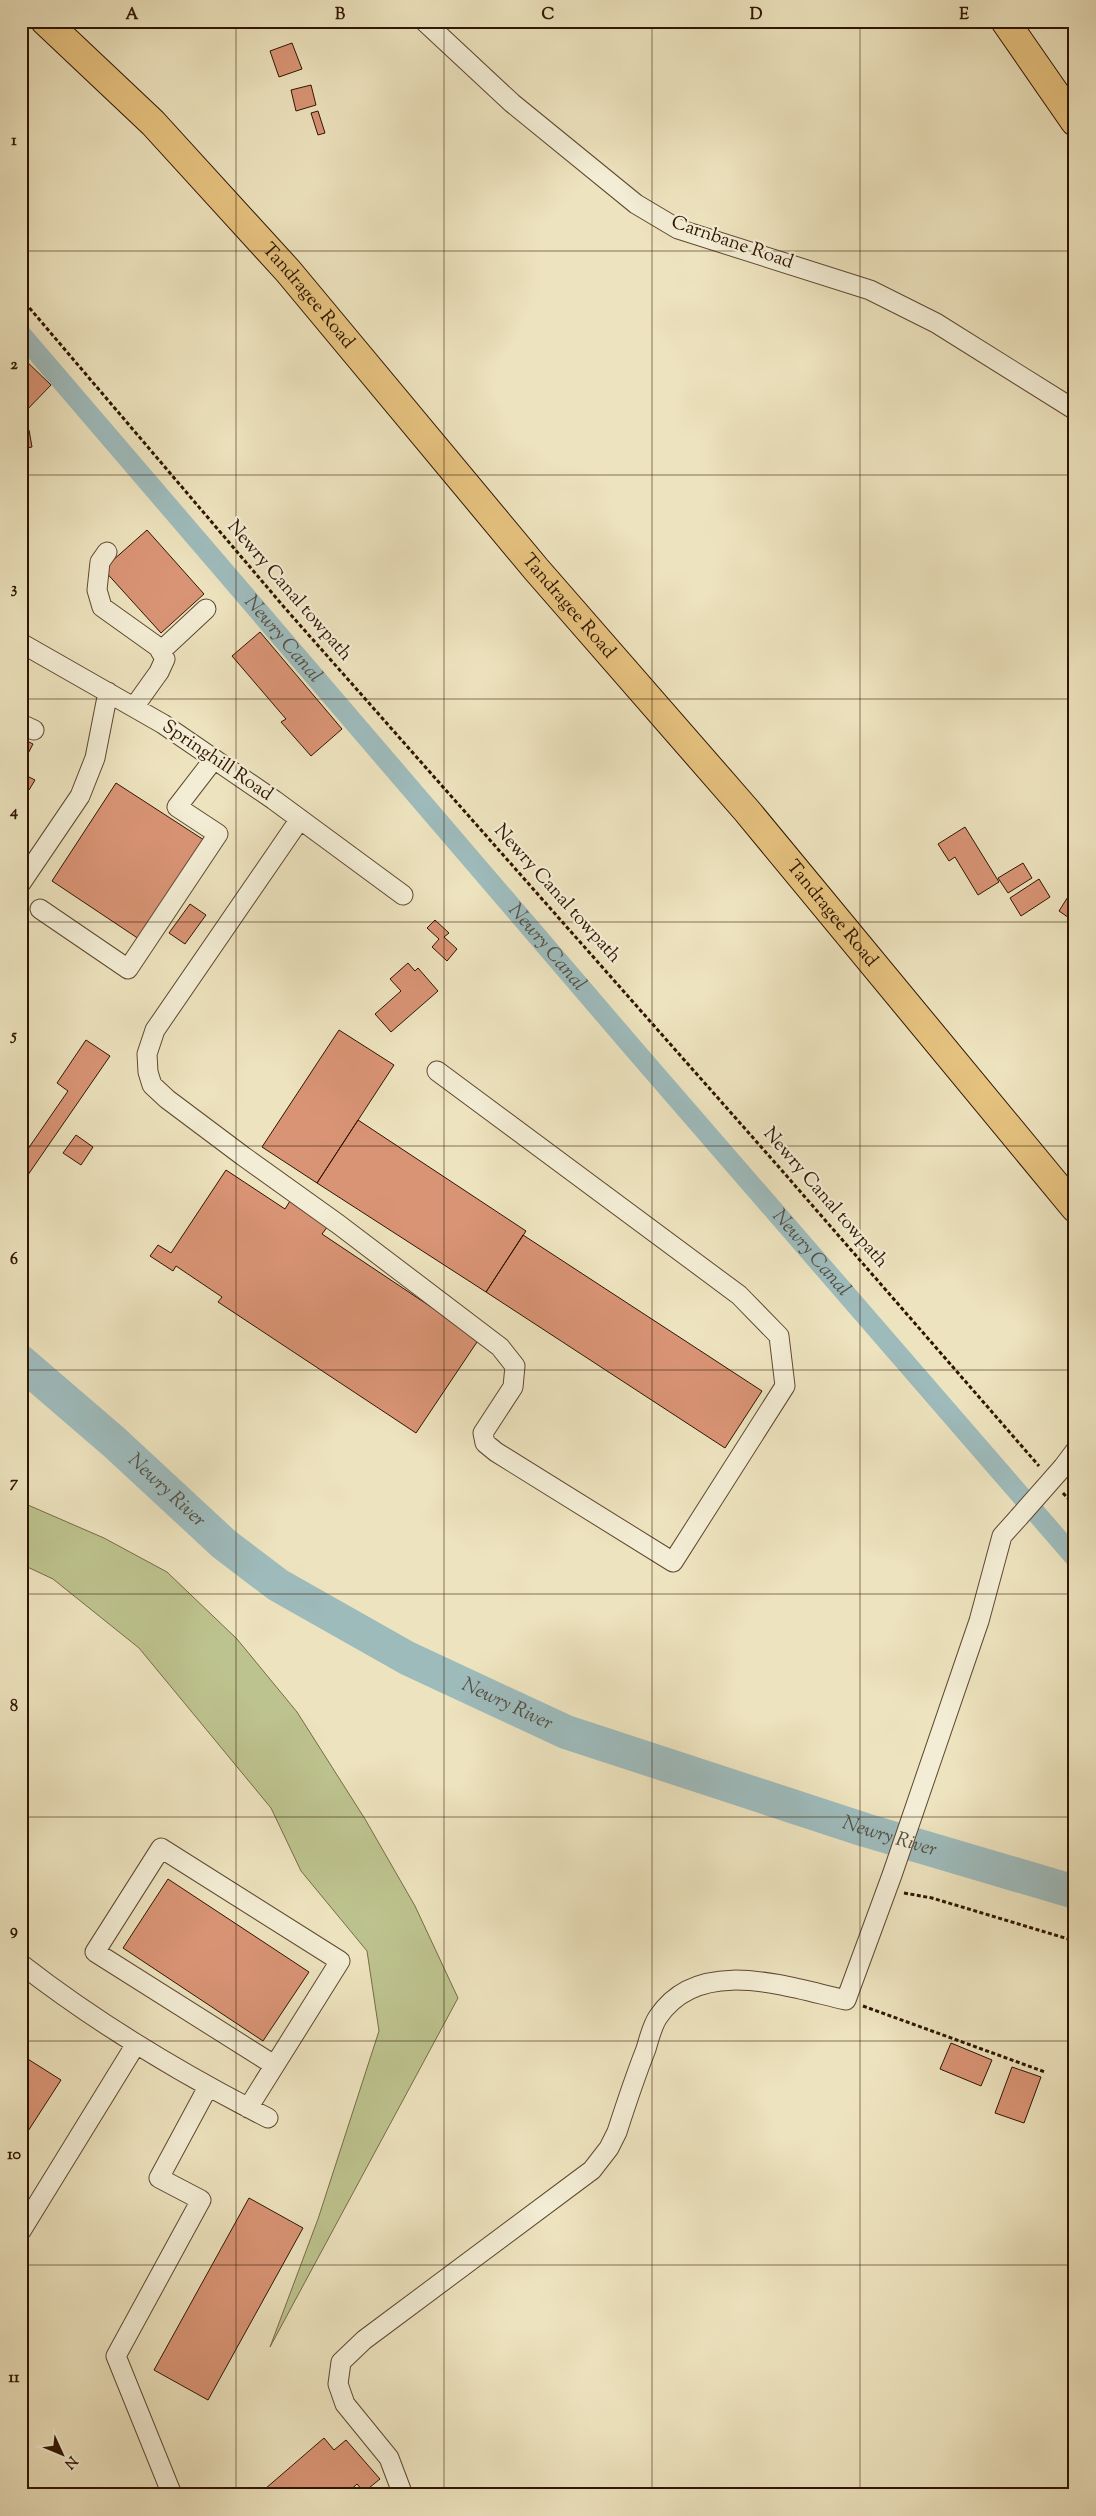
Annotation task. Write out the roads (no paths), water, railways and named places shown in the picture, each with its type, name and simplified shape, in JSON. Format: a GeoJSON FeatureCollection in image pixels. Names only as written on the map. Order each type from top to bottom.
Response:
{"type":"FeatureCollection","features":[{"type":"Feature","properties":{"kind":"highway","name":"Tandragee Road"},"geometry":{"type":"LineString","coordinates":[[45,21],[153,123],[288,271],[536,569],[747,811],[1075,1208]]}},
{"type":"Feature","properties":{"kind":"highway"},"geometry":{"type":"LineString","coordinates":[[1005,21],[1075,122]]}},
{"type":"Feature","properties":{"kind":"street","name":"Carnbane Road"},"geometry":{"type":"LineString","coordinates":[[424,21],[512,102],[636,204],[678,229],[870,290],[936,323],[1075,410]]}},
{"type":"Feature","properties":{"kind":"street"},"geometry":{"type":"LineString","coordinates":[[107,552],[100,562],[97,590],[102,607],[158,647],[165,659],[159,672],[134,707]]}},
{"type":"Feature","properties":{"kind":"street"},"geometry":{"type":"LineString","coordinates":[[161,651],[206,609]]}},
{"type":"Feature","properties":{"kind":"street","name":"Springhill Road"},"geometry":{"type":"LineString","coordinates":[[21,643],[134,707],[214,758],[403,895]]}},
{"type":"Feature","properties":{"kind":"street"},"geometry":{"type":"LineString","coordinates":[[21,883],[80,796],[95,758],[108,692]]}},
{"type":"Feature","properties":{"kind":"street"},"geometry":{"type":"LineString","coordinates":[[40,909],[128,968],[218,834],[177,807],[214,758]]}},
{"type":"Feature","properties":{"kind":"street"},"geometry":{"type":"LineString","coordinates":[[300,819],[155,1030],[147,1054],[148,1072],[152,1085],[167,1099],[338,1224],[500,1347],[515,1366],[513,1387],[483,1433],[485,1443],[496,1452],[673,1562],[785,1386],[779,1336],[739,1295],[437,1071]]}},
{"type":"Feature","properties":{"kind":"street"},"geometry":{"type":"LineString","coordinates":[[403,2495],[389,2458],[345,2404],[338,2384],[340,2362],[364,2340],[592,2170],[609,2148],[617,2132],[657,2018],[672,2000],[689,1988],[716,1981],[743,1980],[846,2000],[889,1882],[979,1621],[1002,1536],[1075,1451]]}},
{"type":"Feature","properties":{"kind":"street"},"geometry":{"type":"LineString","coordinates":[[248,2108],[340,1961],[161,1848],[95,1952],[274,2066]]}},
{"type":"Feature","properties":{"kind":"street"},"geometry":{"type":"LineString","coordinates":[[21,1964],[65,1998],[136,2044],[208,2087],[268,2118]]}},
{"type":"Feature","properties":{"kind":"street"},"geometry":{"type":"LineString","coordinates":[[21,2231],[136,2044]]}},
{"type":"Feature","properties":{"kind":"street"},"geometry":{"type":"LineString","coordinates":[[171,2492],[116,2356],[201,2200],[158,2178],[208,2087]]}},
{"type":"Feature","properties":{"kind":"waterway","name":"Newry Canal"},"geometry":{"type":"LineString","coordinates":[[21,334],[633,1048],[1075,1558]]}},
{"type":"Feature","properties":{"kind":"waterway","name":"Newry River"},"geometry":{"type":"LineString","coordinates":[[21,1362],[114,1442],[224,1544],[278,1585],[407,1658],[566,1732],[865,1830],[1075,1892]]}}]}
